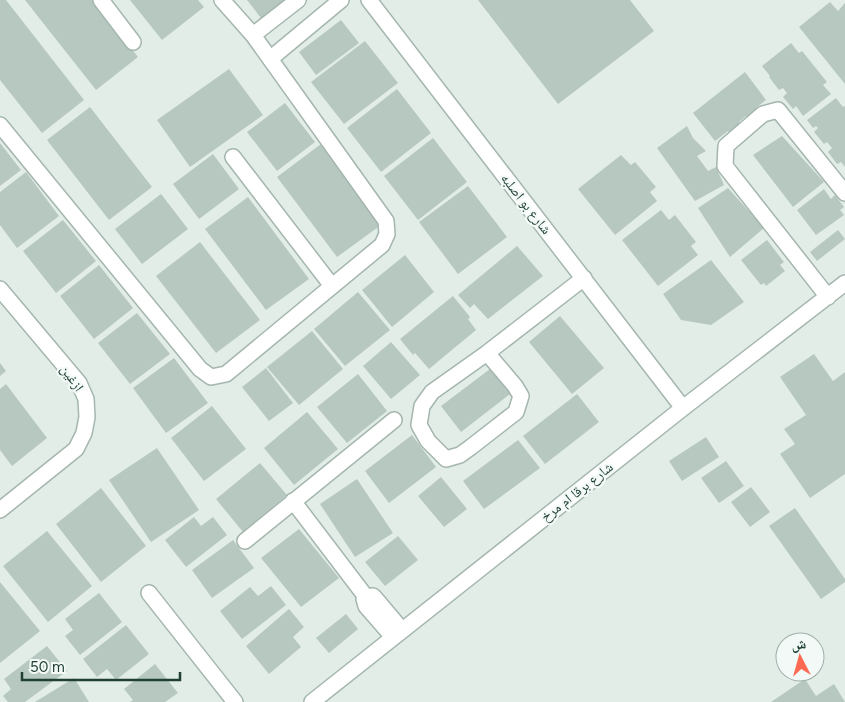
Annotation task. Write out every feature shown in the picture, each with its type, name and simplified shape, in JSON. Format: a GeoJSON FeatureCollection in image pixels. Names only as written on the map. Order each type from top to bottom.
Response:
{"type":"FeatureCollection","features":[{"type":"Feature","properties":{"kind":"street"},"geometry":{"type":"LineString","coordinates":[[101,0],[133,42]]}},
{"type":"Feature","properties":{"kind":"street"},"geometry":{"type":"LineString","coordinates":[[0,125],[200,370],[211,377],[226,374],[382,245],[387,234],[386,221],[253,35],[222,0]]}},
{"type":"Feature","properties":{"kind":"street"},"geometry":{"type":"LineString","coordinates":[[253,35],[298,0]]}},
{"type":"Feature","properties":{"kind":"street"},"geometry":{"type":"LineString","coordinates":[[270,58],[341,0]]}},
{"type":"Feature","properties":{"kind":"street","name":"شارع بو اصلبه"},"geometry":{"type":"LineString","coordinates":[[369,0],[683,408]]}},
{"type":"Feature","properties":{"kind":"street"},"geometry":{"type":"LineString","coordinates":[[828,297],[725,166],[726,146],[763,114],[778,110],[845,193]]}},
{"type":"Feature","properties":{"kind":"street"},"geometry":{"type":"LineString","coordinates":[[233,157],[332,286]]}},
{"type":"Feature","properties":{"kind":"street"},"geometry":{"type":"LineString","coordinates":[[487,353],[522,396],[516,412],[460,455],[446,459],[428,441],[419,425],[422,406],[432,392],[487,353],[584,278]]}},
{"type":"Feature","properties":{"kind":"street","name":"شارع برقا ام مرخ"},"geometry":{"type":"LineString","coordinates":[[312,702],[683,408],[845,283]]}},
{"type":"Feature","properties":{"kind":"street","name":"ازغين"},"geometry":{"type":"LineString","coordinates":[[0,289],[79,383],[86,399],[88,417],[84,434],[76,449],[0,510]]}},
{"type":"Feature","properties":{"kind":"street"},"geometry":{"type":"LineString","coordinates":[[245,541],[394,420]]}},
{"type":"Feature","properties":{"kind":"street"},"geometry":{"type":"LineString","coordinates":[[293,501],[366,597],[373,596],[375,598],[397,634]]}},
{"type":"Feature","properties":{"kind":"street"},"geometry":{"type":"LineString","coordinates":[[149,593],[235,702]]}},
{"type":"Feature","properties":{"kind":"building"},"geometry":{"type":"Polygon","coordinates":[[[0,0],[6,0],[84,100],[42,133],[0,80],[0,0]]]}},
{"type":"Feature","properties":{"kind":"building"},"geometry":{"type":"Polygon","coordinates":[[[25,0],[93,0],[138,57],[96,90],[25,0]]]}},
{"type":"Feature","properties":{"kind":"building"},"geometry":{"type":"Polygon","coordinates":[[[130,0],[198,0],[204,7],[162,40],[130,0]]]}},
{"type":"Feature","properties":{"kind":"building"},"geometry":{"type":"Polygon","coordinates":[[[247,0],[285,0],[261,18],[247,0]]]}},
{"type":"Feature","properties":{"kind":"building"},"geometry":{"type":"Polygon","coordinates":[[[478,0],[630,0],[654,31],[558,104],[478,0]]]}},
{"type":"Feature","properties":{"kind":"building"},"geometry":{"type":"Polygon","coordinates":[[[830,2],[838,11],[845,3],[845,84],[799,27],[830,2]]]}},
{"type":"Feature","properties":{"kind":"building"},"geometry":{"type":"Polygon","coordinates":[[[341,20],[359,43],[316,75],[299,52],[341,20]]]}},
{"type":"Feature","properties":{"kind":"building"},"geometry":{"type":"Polygon","coordinates":[[[365,41],[398,83],[344,124],[311,82],[365,41]]]}},
{"type":"Feature","properties":{"kind":"building"},"geometry":{"type":"Polygon","coordinates":[[[791,43],[799,53],[802,51],[827,82],[823,85],[831,94],[803,116],[796,106],[793,109],[783,97],[787,93],[783,88],[779,90],[762,66],[791,43]]]}},
{"type":"Feature","properties":{"kind":"building"},"geometry":{"type":"Polygon","coordinates":[[[229,69],[263,115],[190,167],[157,120],[229,69]]]}},
{"type":"Feature","properties":{"kind":"building"},"geometry":{"type":"Polygon","coordinates":[[[745,72],[766,100],[757,107],[761,112],[749,120],[746,116],[739,122],[742,126],[730,135],[728,131],[715,141],[693,113],[745,72]]]}},
{"type":"Feature","properties":{"kind":"building"},"geometry":{"type":"Polygon","coordinates":[[[397,89],[431,133],[381,172],[347,128],[397,89]]]}},
{"type":"Feature","properties":{"kind":"building"},"geometry":{"type":"Polygon","coordinates":[[[836,98],[843,107],[845,106],[845,167],[841,162],[837,164],[828,152],[832,148],[827,142],[824,144],[814,132],[818,128],[816,126],[813,128],[807,120],[836,98]]]}},
{"type":"Feature","properties":{"kind":"building"},"geometry":{"type":"Polygon","coordinates":[[[285,103],[315,142],[277,171],[247,132],[285,103]]]}},
{"type":"Feature","properties":{"kind":"building"},"geometry":{"type":"Polygon","coordinates":[[[90,107],[152,187],[109,220],[47,140],[90,107]]]}},
{"type":"Feature","properties":{"kind":"building"},"geometry":{"type":"Polygon","coordinates":[[[687,126],[693,138],[706,151],[697,156],[708,171],[716,167],[724,185],[695,201],[657,148],[687,126]]]}},
{"type":"Feature","properties":{"kind":"building"},"geometry":{"type":"Polygon","coordinates":[[[782,136],[824,182],[793,207],[753,155],[782,136]]]}},
{"type":"Feature","properties":{"kind":"building"},"geometry":{"type":"Polygon","coordinates":[[[433,138],[467,182],[418,220],[384,176],[433,138]]]}},
{"type":"Feature","properties":{"kind":"building"},"geometry":{"type":"Polygon","coordinates":[[[0,143],[21,170],[0,186],[0,143]]]}},
{"type":"Feature","properties":{"kind":"building"},"geometry":{"type":"Polygon","coordinates":[[[321,144],[381,225],[337,257],[277,177],[321,144]]]}},
{"type":"Feature","properties":{"kind":"building"},"geometry":{"type":"Polygon","coordinates":[[[213,154],[239,189],[199,219],[173,184],[213,154]]]}},
{"type":"Feature","properties":{"kind":"building"},"geometry":{"type":"Polygon","coordinates":[[[621,155],[631,165],[635,162],[656,187],[650,192],[657,201],[615,235],[578,189],[621,155]]]}},
{"type":"Feature","properties":{"kind":"building"},"geometry":{"type":"Polygon","coordinates":[[[26,172],[59,216],[17,248],[0,225],[0,192],[26,172]]]}},
{"type":"Feature","properties":{"kind":"building"},"geometry":{"type":"Polygon","coordinates":[[[468,186],[507,237],[458,274],[419,222],[468,186]]]}},
{"type":"Feature","properties":{"kind":"building"},"geometry":{"type":"Polygon","coordinates":[[[728,188],[764,228],[730,257],[698,208],[728,188]]]}},
{"type":"Feature","properties":{"kind":"building"},"geometry":{"type":"Polygon","coordinates":[[[824,189],[831,199],[835,195],[844,207],[840,210],[844,215],[816,235],[797,210],[824,189]]]}},
{"type":"Feature","properties":{"kind":"building"},"geometry":{"type":"Polygon","coordinates":[[[161,194],[188,229],[142,264],[115,229],[161,194]]]}},
{"type":"Feature","properties":{"kind":"building"},"geometry":{"type":"Polygon","coordinates":[[[248,197],[309,279],[266,310],[205,229],[248,197]]]}},
{"type":"Feature","properties":{"kind":"building"},"geometry":{"type":"Polygon","coordinates":[[[661,210],[669,220],[675,215],[696,242],[691,246],[698,255],[658,286],[622,240],[661,210]]]}},
{"type":"Feature","properties":{"kind":"building"},"geometry":{"type":"Polygon","coordinates":[[[63,220],[96,261],[56,293],[23,251],[63,220]]]}},
{"type":"Feature","properties":{"kind":"building"},"geometry":{"type":"Polygon","coordinates":[[[838,230],[845,239],[817,261],[810,252],[838,230]]]}},
{"type":"Feature","properties":{"kind":"building"},"geometry":{"type":"Polygon","coordinates":[[[767,240],[784,262],[780,265],[785,271],[766,286],[764,283],[761,285],[741,260],[767,240]]]}},
{"type":"Feature","properties":{"kind":"building"},"geometry":{"type":"Polygon","coordinates":[[[200,242],[260,320],[216,353],[156,276],[200,242]]]}},
{"type":"Feature","properties":{"kind":"building"},"geometry":{"type":"Polygon","coordinates":[[[517,246],[543,276],[488,319],[474,304],[470,308],[458,295],[517,246]]]}},
{"type":"Feature","properties":{"kind":"building"},"geometry":{"type":"Polygon","coordinates":[[[405,255],[434,292],[392,327],[362,290],[405,255]]]}},
{"type":"Feature","properties":{"kind":"building"},"geometry":{"type":"Polygon","coordinates":[[[711,260],[744,302],[711,325],[681,320],[663,294],[711,260]]]}},
{"type":"Feature","properties":{"kind":"building"},"geometry":{"type":"Polygon","coordinates":[[[99,265],[133,308],[94,339],[60,296],[99,265]]]}},
{"type":"Feature","properties":{"kind":"building"},"geometry":{"type":"Polygon","coordinates":[[[358,292],[390,330],[345,366],[314,329],[358,292]]]}},
{"type":"Feature","properties":{"kind":"building"},"geometry":{"type":"Polygon","coordinates":[[[453,296],[470,317],[468,319],[476,330],[429,369],[415,353],[413,355],[400,339],[453,296]]]}},
{"type":"Feature","properties":{"kind":"building"},"geometry":{"type":"Polygon","coordinates":[[[137,313],[170,354],[130,384],[98,343],[137,313]]]}},
{"type":"Feature","properties":{"kind":"building"},"geometry":{"type":"Polygon","coordinates":[[[560,316],[604,368],[572,394],[529,342],[560,316]]]}},
{"type":"Feature","properties":{"kind":"building"},"geometry":{"type":"Polygon","coordinates":[[[312,331],[343,369],[299,405],[267,367],[312,331]]]}},
{"type":"Feature","properties":{"kind":"building"},"geometry":{"type":"Polygon","coordinates":[[[391,342],[420,375],[391,399],[363,366],[391,342]]]}},
{"type":"Feature","properties":{"kind":"building"},"geometry":{"type":"Polygon","coordinates":[[[814,354],[833,381],[845,372],[845,474],[810,498],[780,454],[795,444],[784,429],[806,415],[780,377],[814,354]]]}},
{"type":"Feature","properties":{"kind":"building"},"geometry":{"type":"Polygon","coordinates":[[[174,358],[208,403],[166,433],[133,388],[174,358]]]}},
{"type":"Feature","properties":{"kind":"building"},"geometry":{"type":"Polygon","coordinates":[[[0,363],[6,371],[0,376],[0,363]]]}},
{"type":"Feature","properties":{"kind":"building"},"geometry":{"type":"Polygon","coordinates":[[[494,366],[514,391],[461,432],[441,406],[494,366]]]}},
{"type":"Feature","properties":{"kind":"building"},"geometry":{"type":"Polygon","coordinates":[[[266,368],[293,403],[269,421],[242,387],[266,368]]]}},
{"type":"Feature","properties":{"kind":"building"},"geometry":{"type":"Polygon","coordinates":[[[358,374],[387,411],[347,443],[317,407],[358,374]]]}},
{"type":"Feature","properties":{"kind":"building"},"geometry":{"type":"Polygon","coordinates":[[[6,384],[47,438],[12,466],[0,450],[0,389],[6,384]]]}},
{"type":"Feature","properties":{"kind":"building"},"geometry":{"type":"Polygon","coordinates":[[[577,394],[599,422],[545,464],[523,436],[577,394]]]}},
{"type":"Feature","properties":{"kind":"building"},"geometry":{"type":"Polygon","coordinates":[[[212,406],[246,449],[204,481],[171,438],[212,406]]]}},
{"type":"Feature","properties":{"kind":"building"},"geometry":{"type":"Polygon","coordinates":[[[307,412],[338,449],[294,485],[264,448],[307,412]]]}},
{"type":"Feature","properties":{"kind":"building"},"geometry":{"type":"Polygon","coordinates":[[[412,435],[436,467],[389,503],[365,471],[412,435]]]}},
{"type":"Feature","properties":{"kind":"building"},"geometry":{"type":"Polygon","coordinates":[[[706,437],[719,457],[682,481],[669,461],[706,437]]]}},
{"type":"Feature","properties":{"kind":"building"},"geometry":{"type":"Polygon","coordinates":[[[518,440],[540,468],[484,509],[463,481],[518,440]]]}},
{"type":"Feature","properties":{"kind":"building"},"geometry":{"type":"Polygon","coordinates":[[[157,448],[199,510],[151,542],[109,480],[157,448]]]}},
{"type":"Feature","properties":{"kind":"building"},"geometry":{"type":"Polygon","coordinates":[[[726,461],[744,486],[719,503],[701,478],[726,461]]]}},
{"type":"Feature","properties":{"kind":"building"},"geometry":{"type":"Polygon","coordinates":[[[260,463],[287,495],[243,532],[216,499],[260,463]]]}},
{"type":"Feature","properties":{"kind":"building"},"geometry":{"type":"Polygon","coordinates":[[[441,477],[467,509],[444,527],[418,496],[441,477]]]}},
{"type":"Feature","properties":{"kind":"building"},"geometry":{"type":"Polygon","coordinates":[[[357,479],[393,533],[355,557],[320,504],[357,479]]]}},
{"type":"Feature","properties":{"kind":"building"},"geometry":{"type":"Polygon","coordinates":[[[751,487],[770,512],[750,527],[731,502],[751,487]]]}},
{"type":"Feature","properties":{"kind":"building"},"geometry":{"type":"Polygon","coordinates":[[[101,488],[146,546],[101,582],[56,524],[101,488]]]}},
{"type":"Feature","properties":{"kind":"building"},"geometry":{"type":"Polygon","coordinates":[[[795,508],[845,579],[845,582],[821,599],[769,526],[795,508]]]}},
{"type":"Feature","properties":{"kind":"building"},"geometry":{"type":"Polygon","coordinates":[[[194,517],[201,526],[213,517],[227,535],[186,567],[165,540],[194,517]]]}},
{"type":"Feature","properties":{"kind":"building"},"geometry":{"type":"Polygon","coordinates":[[[299,529],[339,578],[301,607],[261,558],[299,529]]]}},
{"type":"Feature","properties":{"kind":"building"},"geometry":{"type":"Polygon","coordinates":[[[47,531],[92,586],[48,622],[3,566],[47,531]]]}},
{"type":"Feature","properties":{"kind":"building"},"geometry":{"type":"Polygon","coordinates":[[[398,536],[418,560],[385,586],[365,562],[398,536]]]}},
{"type":"Feature","properties":{"kind":"building"},"geometry":{"type":"Polygon","coordinates":[[[233,540],[254,568],[212,598],[192,570],[233,540]]]}},
{"type":"Feature","properties":{"kind":"building"},"geometry":{"type":"Polygon","coordinates":[[[0,582],[40,631],[0,663],[0,582]]]}},
{"type":"Feature","properties":{"kind":"building"},"geometry":{"type":"Polygon","coordinates":[[[271,586],[286,605],[242,639],[220,611],[250,587],[258,596],[271,586]]]}},
{"type":"Feature","properties":{"kind":"building"},"geometry":{"type":"Polygon","coordinates":[[[99,593],[122,622],[80,655],[65,636],[73,630],[65,619],[99,593]]]}},
{"type":"Feature","properties":{"kind":"building"},"geometry":{"type":"Polygon","coordinates":[[[289,609],[304,627],[293,637],[301,647],[269,674],[246,646],[289,609]]]}},
{"type":"Feature","properties":{"kind":"building"},"geometry":{"type":"Polygon","coordinates":[[[346,614],[358,629],[329,653],[316,638],[346,614]]]}},
{"type":"Feature","properties":{"kind":"building"},"geometry":{"type":"Polygon","coordinates":[[[126,625],[149,654],[116,680],[107,669],[97,677],[83,659],[126,625]]]}},
{"type":"Feature","properties":{"kind":"building"},"geometry":{"type":"Polygon","coordinates":[[[47,646],[67,671],[25,702],[8,702],[3,696],[11,689],[4,679],[47,646]]]}},
{"type":"Feature","properties":{"kind":"building"},"geometry":{"type":"Polygon","coordinates":[[[155,664],[178,693],[165,702],[130,702],[133,700],[124,689],[155,664]]]}},
{"type":"Feature","properties":{"kind":"building"},"geometry":{"type":"Polygon","coordinates":[[[74,678],[89,702],[35,702],[74,678]]]}},
{"type":"Feature","properties":{"kind":"building"},"geometry":{"type":"Polygon","coordinates":[[[801,682],[807,682],[816,696],[834,684],[845,702],[771,702],[801,682]]]}}]}
